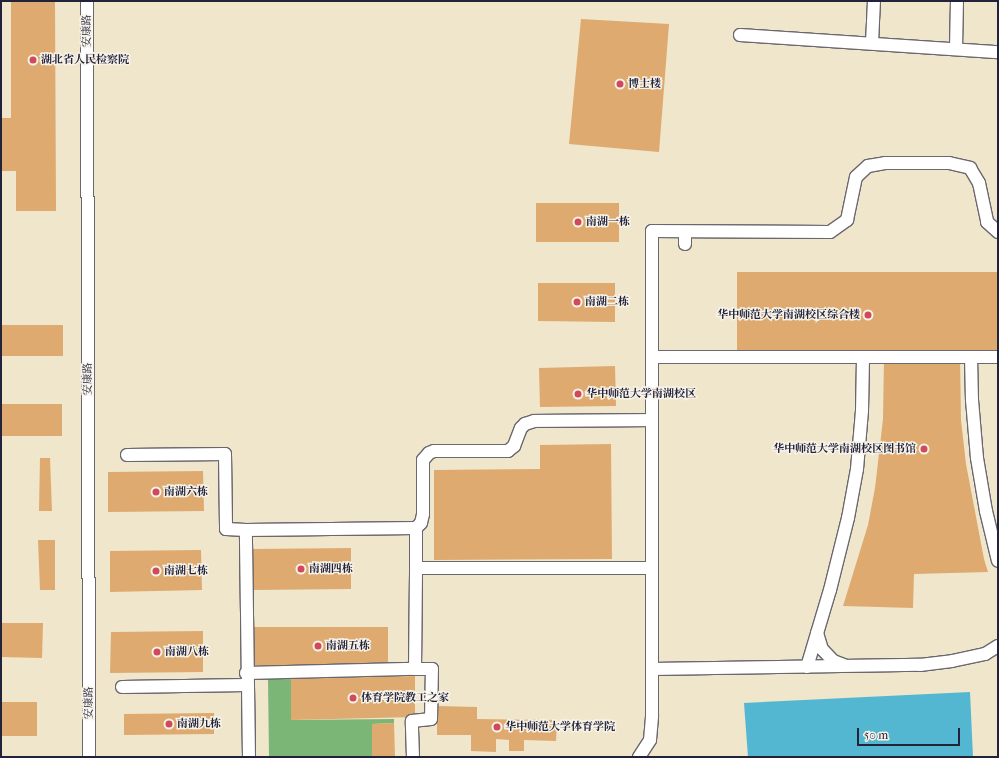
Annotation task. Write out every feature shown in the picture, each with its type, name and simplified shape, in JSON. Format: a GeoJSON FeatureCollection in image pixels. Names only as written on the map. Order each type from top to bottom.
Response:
{"type":"FeatureCollection","features":[{"type":"Feature","properties":{"kind":"street","name":"安康路"},"geometry":{"type":"LineString","coordinates":[[87,1],[89,757]]}},
{"type":"Feature","properties":{"kind":"street"},"geometry":{"type":"LineString","coordinates":[[872,43],[874,1]]}},
{"type":"Feature","properties":{"kind":"street"},"geometry":{"type":"LineString","coordinates":[[956,48],[957,1]]}},
{"type":"Feature","properties":{"kind":"street"},"geometry":{"type":"LineString","coordinates":[[740,35],[956,48],[998,52]]}},
{"type":"Feature","properties":{"kind":"street"},"geometry":{"type":"LineString","coordinates":[[640,757],[650,740],[652,669],[652,231],[830,232],[847,220],[850,198],[856,177],[868,166],[892,163],[949,163],[970,168],[979,183],[987,222],[998,232]]}},
{"type":"Feature","properties":{"kind":"street"},"geometry":{"type":"LineString","coordinates":[[685,232],[685,244]]}},
{"type":"Feature","properties":{"kind":"street"},"geometry":{"type":"LineString","coordinates":[[652,357],[998,357]]}},
{"type":"Feature","properties":{"kind":"street"},"geometry":{"type":"LineString","coordinates":[[807,667],[848,518],[855,476],[862,411],[863,357]]}},
{"type":"Feature","properties":{"kind":"street"},"geometry":{"type":"LineString","coordinates":[[971,357],[972,400],[977,458],[986,512],[998,561]]}},
{"type":"Feature","properties":{"kind":"street"},"geometry":{"type":"LineString","coordinates":[[127,455],[225,454],[226,529],[416,528],[421,523],[423,514],[424,460],[429,453],[434,451],[508,451],[514,446],[521,428],[525,424],[534,421],[652,420]]}},
{"type":"Feature","properties":{"kind":"street"},"geometry":{"type":"LineString","coordinates":[[415,669],[416,528]]}},
{"type":"Feature","properties":{"kind":"street"},"geometry":{"type":"LineString","coordinates":[[246,530],[246,685],[249,757]]}},
{"type":"Feature","properties":{"kind":"street"},"geometry":{"type":"LineString","coordinates":[[416,568],[652,568]]}},
{"type":"Feature","properties":{"kind":"street"},"geometry":{"type":"LineString","coordinates":[[817,633],[822,649],[833,661],[845,666]]}},
{"type":"Feature","properties":{"kind":"street"},"geometry":{"type":"LineString","coordinates":[[985,654],[998,641]]}},
{"type":"Feature","properties":{"kind":"street"},"geometry":{"type":"LineString","coordinates":[[652,669],[920,665],[952,662],[985,654],[998,646]]}},
{"type":"Feature","properties":{"kind":"street"},"geometry":{"type":"LineString","coordinates":[[246,673],[432,669],[431,719],[412,721],[413,757]]}},
{"type":"Feature","properties":{"kind":"street"},"geometry":{"type":"LineString","coordinates":[[122,687],[246,685]]}},
{"type":"Feature","properties":{"kind":"green space"},"geometry":{"type":"Polygon","coordinates":[[[268,679],[291,679],[291,720],[394,719],[394,723],[372,724],[372,757],[269,757],[268,679]]]}},
{"type":"Feature","properties":{"kind":"water"},"geometry":{"type":"Polygon","coordinates":[[[970,692],[973,757],[748,757],[744,703],[970,692]]]}},
{"type":"Feature","properties":{"kind":"building","name":"湖北省人民检察院"},"geometry":{"type":"Polygon","coordinates":[[[11,1],[55,1],[56,211],[16,211],[16,171],[1,171],[1,118],[11,118],[11,1]]]}},
{"type":"Feature","properties":{"kind":"building","name":"博士楼"},"geometry":{"type":"Polygon","coordinates":[[[581,19],[669,24],[659,152],[569,144],[581,19]]]}},
{"type":"Feature","properties":{"kind":"building","name":"南湖一栋"},"geometry":{"type":"Polygon","coordinates":[[[536,203],[619,203],[619,242],[536,242],[536,203]]]}},
{"type":"Feature","properties":{"kind":"building"},"geometry":{"type":"Polygon","coordinates":[[[737,272],[998,272],[998,357],[960,357],[961,420],[966,464],[984,559],[988,572],[914,574],[913,608],[843,606],[868,525],[875,488],[883,419],[884,357],[737,357],[737,272]]]}},
{"type":"Feature","properties":{"kind":"building","name":"南湖二栋"},"geometry":{"type":"Polygon","coordinates":[[[538,283],[615,283],[615,322],[538,321],[538,283]]]}},
{"type":"Feature","properties":{"kind":"building"},"geometry":{"type":"Polygon","coordinates":[[[1,325],[63,325],[63,356],[1,356],[1,325]]]}},
{"type":"Feature","properties":{"kind":"building"},"geometry":{"type":"Polygon","coordinates":[[[615,366],[616,406],[540,407],[539,368],[615,366]]]}},
{"type":"Feature","properties":{"kind":"building"},"geometry":{"type":"Polygon","coordinates":[[[1,404],[62,404],[62,436],[1,436],[1,404]]]}},
{"type":"Feature","properties":{"kind":"building"},"geometry":{"type":"Polygon","coordinates":[[[611,444],[612,559],[434,560],[434,470],[540,469],[540,445],[611,444]]]}},
{"type":"Feature","properties":{"kind":"building"},"geometry":{"type":"Polygon","coordinates":[[[40,458],[50,458],[52,511],[39,511],[40,458]]]}},
{"type":"Feature","properties":{"kind":"building","name":"南湖六栋"},"geometry":{"type":"Polygon","coordinates":[[[203,471],[204,511],[108,512],[108,472],[203,471]]]}},
{"type":"Feature","properties":{"kind":"building"},"geometry":{"type":"Polygon","coordinates":[[[38,540],[55,540],[55,590],[40,590],[38,540]]]}},
{"type":"Feature","properties":{"kind":"building","name":"南湖四栋"},"geometry":{"type":"Polygon","coordinates":[[[351,548],[351,589],[251,590],[250,549],[351,548]]]}},
{"type":"Feature","properties":{"kind":"building","name":"南湖七栋"},"geometry":{"type":"Polygon","coordinates":[[[201,550],[202,590],[110,592],[110,551],[201,550]]]}},
{"type":"Feature","properties":{"kind":"building"},"geometry":{"type":"Polygon","coordinates":[[[1,623],[43,623],[42,658],[1,657],[1,623]]]}},
{"type":"Feature","properties":{"kind":"building","name":"南湖五栋"},"geometry":{"type":"Polygon","coordinates":[[[249,627],[388,627],[388,665],[249,665],[249,627]]]}},
{"type":"Feature","properties":{"kind":"building","name":"南湖八栋"},"geometry":{"type":"Polygon","coordinates":[[[203,631],[203,672],[110,673],[111,632],[203,631]]]}},
{"type":"Feature","properties":{"kind":"building","name":"体育学院教工之家"},"geometry":{"type":"Polygon","coordinates":[[[415,676],[415,717],[291,720],[291,679],[415,676]]]}},
{"type":"Feature","properties":{"kind":"building"},"geometry":{"type":"Polygon","coordinates":[[[1,702],[37,702],[37,736],[1,736],[1,702]]]}},
{"type":"Feature","properties":{"kind":"building","name":"华中师范大学体育学院"},"geometry":{"type":"Polygon","coordinates":[[[437,706],[477,707],[477,719],[557,720],[556,741],[524,740],[524,751],[509,751],[509,740],[496,739],[496,752],[471,751],[471,735],[437,735],[437,706]]]}},
{"type":"Feature","properties":{"kind":"building","name":"南湖九栋"},"geometry":{"type":"Polygon","coordinates":[[[214,713],[214,734],[124,735],[124,714],[214,713]]]}},
{"type":"Feature","properties":{"kind":"building"},"geometry":{"type":"Polygon","coordinates":[[[394,723],[395,757],[372,757],[372,724],[394,723]]]}},
{"type":"Feature","properties":{"kind":"place","name":"湖北省人民检察院"},"geometry":{"type":"Point","coordinates":[33,60]}},
{"type":"Feature","properties":{"kind":"place","name":"博士楼"},"geometry":{"type":"Point","coordinates":[620,84]}},
{"type":"Feature","properties":{"kind":"place","name":"南湖一栋"},"geometry":{"type":"Point","coordinates":[578,222]}},
{"type":"Feature","properties":{"kind":"place","name":"南湖二栋"},"geometry":{"type":"Point","coordinates":[577,302]}},
{"type":"Feature","properties":{"kind":"place","name":"华中师范大学南湖校区综合楼"},"geometry":{"type":"Point","coordinates":[868,315]}},
{"type":"Feature","properties":{"kind":"place","name":"华中师范大学南湖校区"},"geometry":{"type":"Point","coordinates":[578,394]}},
{"type":"Feature","properties":{"kind":"place","name":"华中师范大学南湖校区图书馆"},"geometry":{"type":"Point","coordinates":[924,449]}},
{"type":"Feature","properties":{"kind":"place","name":"南湖六栋"},"geometry":{"type":"Point","coordinates":[156,492]}},
{"type":"Feature","properties":{"kind":"place","name":"南湖四栋"},"geometry":{"type":"Point","coordinates":[301,569]}},
{"type":"Feature","properties":{"kind":"place","name":"南湖七栋"},"geometry":{"type":"Point","coordinates":[156,571]}},
{"type":"Feature","properties":{"kind":"place","name":"南湖五栋"},"geometry":{"type":"Point","coordinates":[318,646]}},
{"type":"Feature","properties":{"kind":"place","name":"南湖八栋"},"geometry":{"type":"Point","coordinates":[157,652]}},
{"type":"Feature","properties":{"kind":"place","name":"体育学院教工之家"},"geometry":{"type":"Point","coordinates":[353,698]}},
{"type":"Feature","properties":{"kind":"place","name":"南湖九栋"},"geometry":{"type":"Point","coordinates":[169,724]}},
{"type":"Feature","properties":{"kind":"place","name":"华中师范大学体育学院"},"geometry":{"type":"Point","coordinates":[497,727]}}]}
